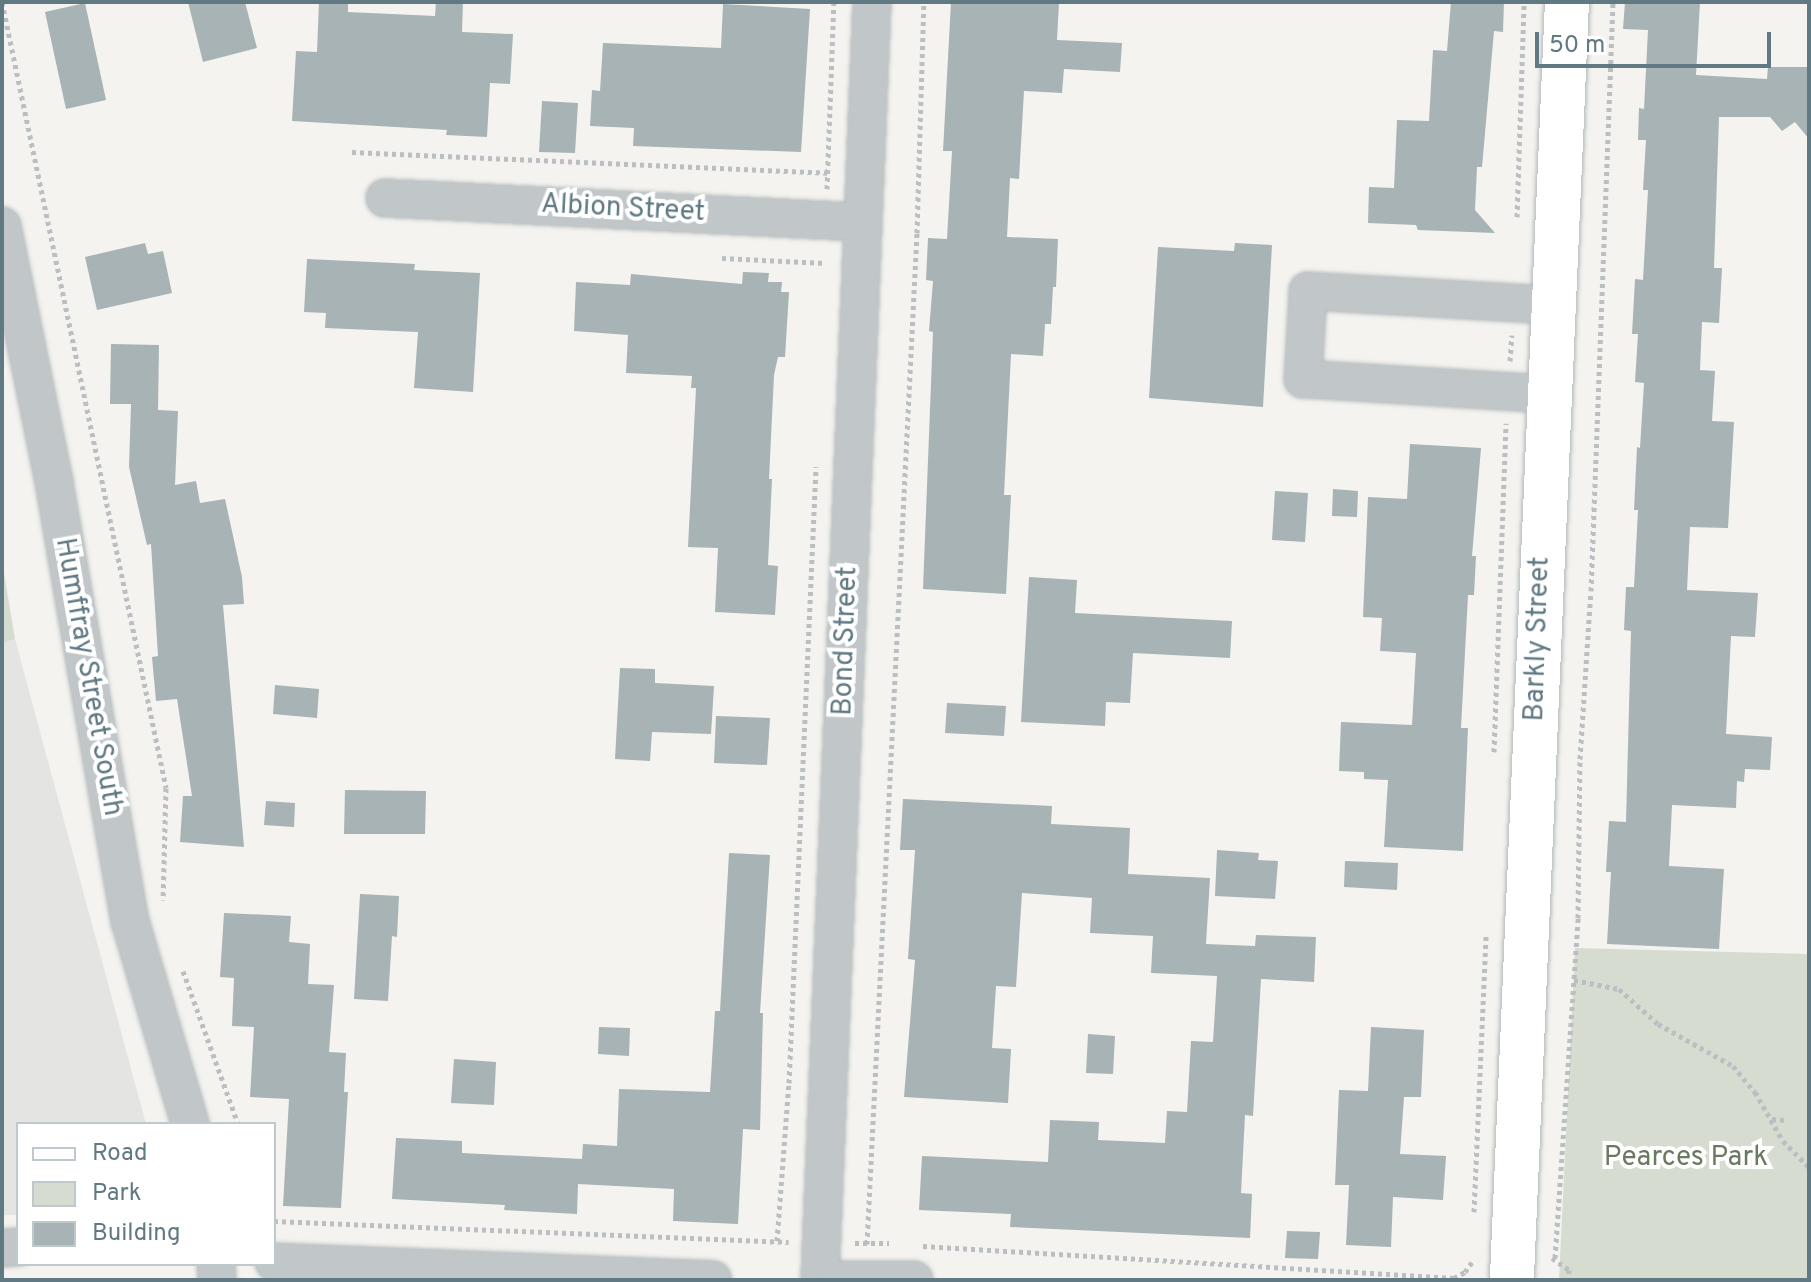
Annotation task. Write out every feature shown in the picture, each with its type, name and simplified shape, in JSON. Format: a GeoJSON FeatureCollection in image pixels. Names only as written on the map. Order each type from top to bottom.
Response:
{"type":"FeatureCollection","features":[{"type":"Feature","properties":{"kind":"main road","name":"Barkly Street"},"geometry":{"type":"LineString","coordinates":[[1485,1274],[1533,304],[1567,2]]}},
{"type":"Feature","properties":{"kind":"street","name":"Bond Street"},"geometry":{"type":"LineString","coordinates":[[820,1280],[872,2]]}},
{"type":"Feature","properties":{"kind":"street","name":"Albion Street"},"geometry":{"type":"LineString","coordinates":[[385,198],[862,222]]}},
{"type":"Feature","properties":{"kind":"street","name":"Humffray Street South"},"geometry":{"type":"LineString","coordinates":[[2,226],[54,482],[130,921],[189,1122]]}},
{"type":"Feature","properties":{"kind":"street"},"geometry":{"type":"LineString","coordinates":[[1528,392],[1303,379],[1308,291],[1533,304]]}},
{"type":"Feature","properties":{"kind":"street"},"geometry":{"type":"LineString","coordinates":[[276,1262],[713,1280]]}},
{"type":"Feature","properties":{"kind":"street"},"geometry":{"type":"LineString","coordinates":[[836,1280],[915,1262]]}},
{"type":"Feature","properties":{"kind":"path"},"geometry":{"type":"LineString","coordinates":[[2,2],[166,788],[163,905]]}},
{"type":"Feature","properties":{"kind":"path"},"geometry":{"type":"LineString","coordinates":[[825,277],[834,2]]}},
{"type":"Feature","properties":{"kind":"path"},"geometry":{"type":"LineString","coordinates":[[899,1244],[868,1242],[917,233],[924,2]]}},
{"type":"Feature","properties":{"kind":"path"},"geometry":{"type":"LineString","coordinates":[[1517,230],[1524,2]]}},
{"type":"Feature","properties":{"kind":"path"},"geometry":{"type":"LineString","coordinates":[[1569,1280],[1569,1270],[1555,1258],[1574,980],[1613,2]]}},
{"type":"Feature","properties":{"kind":"path"},"geometry":{"type":"LineString","coordinates":[[352,152],[828,173]]}},
{"type":"Feature","properties":{"kind":"path"},"geometry":{"type":"LineString","coordinates":[[722,258],[826,263]]}},
{"type":"Feature","properties":{"kind":"path"},"geometry":{"type":"LineString","coordinates":[[1494,765],[1528,392],[1533,304]]}},
{"type":"Feature","properties":{"kind":"path"},"geometry":{"type":"LineString","coordinates":[[276,1221],[777,1241],[789,1083],[817,455]]}},
{"type":"Feature","properties":{"kind":"path"},"geometry":{"type":"LineString","coordinates":[[1474,1218],[1487,927]]}},
{"type":"Feature","properties":{"kind":"path"},"geometry":{"type":"LineString","coordinates":[[181,965],[237,1122]]}},
{"type":"Feature","properties":{"kind":"path"},"geometry":{"type":"LineString","coordinates":[[1574,980],[1619,989],[1658,1024],[1733,1066],[1783,1141],[1809,1167]]}},
{"type":"Feature","properties":{"kind":"path"},"geometry":{"type":"LineString","coordinates":[[1771,1119],[1784,1120]]}},
{"type":"Feature","properties":{"kind":"path"},"geometry":{"type":"LineString","coordinates":[[915,1262],[1485,1274]]}},
{"type":"Feature","properties":{"kind":"shaded area"},"geometry":{"type":"Polygon","coordinates":[[[15,639],[145,1122],[16,1122],[16,1215],[2,1215],[2,643],[15,639]]]}},
{"type":"Feature","properties":{"kind":"green space"},"geometry":{"type":"Polygon","coordinates":[[[2,561],[15,639],[2,643],[2,561]]]}},
{"type":"Feature","properties":{"kind":"green space","name":"Pearces Park"},"geometry":{"type":"Polygon","coordinates":[[[1575,948],[1809,954],[1809,1280],[1559,1280],[1575,948]]]}},
{"type":"Feature","properties":{"kind":"building"},"geometry":{"type":"Polygon","coordinates":[[[188,2],[245,2],[257,48],[203,62],[188,2]]]}},
{"type":"Feature","properties":{"kind":"building"},"geometry":{"type":"Polygon","coordinates":[[[319,2],[348,2],[348,12],[435,16],[436,2],[463,2],[462,32],[513,34],[510,84],[490,83],[487,137],[446,135],[447,130],[292,121],[296,51],[317,52],[319,2]]]}},
{"type":"Feature","properties":{"kind":"building"},"geometry":{"type":"Polygon","coordinates":[[[951,2],[1059,2],[1057,40],[1122,43],[1120,72],[1064,69],[1062,93],[1024,91],[1019,179],[1010,178],[1007,237],[1058,239],[1056,287],[1053,287],[1051,324],[1045,324],[1043,356],[1011,354],[1004,495],[1011,495],[1006,594],[923,589],[933,332],[929,331],[933,281],[926,280],[928,238],[947,239],[952,151],[943,151],[951,2]]]}},
{"type":"Feature","properties":{"kind":"building"},"geometry":{"type":"Polygon","coordinates":[[[1451,2],[1504,2],[1503,32],[1494,31],[1482,167],[1477,167],[1475,210],[1495,233],[1418,230],[1416,225],[1368,223],[1369,187],[1394,188],[1397,120],[1429,121],[1433,50],[1447,51],[1451,2]]]}},
{"type":"Feature","properties":{"kind":"building"},"geometry":{"type":"Polygon","coordinates":[[[1625,2],[1700,2],[1696,75],[1767,79],[1768,67],[1809,67],[1809,139],[1795,122],[1782,131],[1770,117],[1719,117],[1714,268],[1722,268],[1719,323],[1702,322],[1700,370],[1715,371],[1712,421],[1734,422],[1728,528],[1690,527],[1687,590],[1758,593],[1755,637],[1731,636],[1726,734],[1772,737],[1770,770],[1745,769],[1744,782],[1737,781],[1736,808],[1672,805],[1669,866],[1724,869],[1719,949],[1607,944],[1611,872],[1606,872],[1609,821],[1626,822],[1631,631],[1624,630],[1626,587],[1634,587],[1637,447],[1640,448],[1644,383],[1635,382],[1638,334],[1632,334],[1635,279],[1643,280],[1648,190],[1643,190],[1646,140],[1638,140],[1639,108],[1644,109],[1648,30],[1623,29],[1625,2]]]}},
{"type":"Feature","properties":{"kind":"building"},"geometry":{"type":"Polygon","coordinates":[[[85,3],[106,100],[66,109],[45,12],[85,3]]]}},
{"type":"Feature","properties":{"kind":"building"},"geometry":{"type":"Polygon","coordinates":[[[723,4],[810,9],[801,152],[633,146],[634,128],[590,126],[592,90],[600,91],[603,43],[721,48],[723,4]]]}},
{"type":"Feature","properties":{"kind":"building"},"geometry":{"type":"Polygon","coordinates":[[[542,101],[578,103],[575,153],[539,152],[542,101]]]}},
{"type":"Feature","properties":{"kind":"building"},"geometry":{"type":"Polygon","coordinates":[[[145,243],[148,254],[163,251],[172,293],[97,310],[85,257],[145,243]]]}},
{"type":"Feature","properties":{"kind":"building"},"geometry":{"type":"Polygon","coordinates":[[[1235,243],[1272,245],[1263,407],[1149,398],[1158,247],[1234,251],[1235,243]]]}},
{"type":"Feature","properties":{"kind":"building"},"geometry":{"type":"Polygon","coordinates":[[[307,259],[415,264],[414,270],[480,273],[473,392],[414,388],[418,332],[325,328],[326,313],[304,312],[307,259]]]}},
{"type":"Feature","properties":{"kind":"building"},"geometry":{"type":"Polygon","coordinates":[[[743,272],[769,273],[768,282],[782,282],[781,292],[789,292],[785,357],[778,357],[774,375],[769,479],[772,479],[768,565],[778,566],[775,615],[715,612],[718,548],[688,547],[696,388],[691,388],[692,376],[626,373],[628,335],[574,331],[576,282],[630,285],[631,274],[742,284],[743,272]]]}},
{"type":"Feature","properties":{"kind":"building"},"geometry":{"type":"Polygon","coordinates":[[[111,344],[159,345],[158,410],[178,411],[175,485],[196,481],[200,503],[225,499],[242,577],[244,604],[223,605],[244,847],[180,842],[183,796],[192,796],[177,699],[156,701],[152,657],[158,656],[151,544],[147,545],[129,467],[131,404],[110,404],[111,344]]]}},
{"type":"Feature","properties":{"kind":"building"},"geometry":{"type":"Polygon","coordinates":[[[1410,444],[1481,448],[1472,556],[1476,556],[1474,595],[1468,595],[1461,728],[1468,728],[1463,851],[1384,847],[1388,780],[1364,779],[1364,772],[1339,771],[1341,722],[1412,725],[1416,653],[1380,651],[1382,618],[1363,617],[1368,497],[1407,499],[1410,444]]]}},
{"type":"Feature","properties":{"kind":"building"},"geometry":{"type":"Polygon","coordinates":[[[1333,489],[1358,491],[1357,517],[1332,516],[1333,489]]]}},
{"type":"Feature","properties":{"kind":"building"},"geometry":{"type":"Polygon","coordinates":[[[1275,491],[1308,493],[1305,542],[1272,540],[1275,491]]]}},
{"type":"Feature","properties":{"kind":"building"},"geometry":{"type":"Polygon","coordinates":[[[1029,577],[1077,580],[1075,613],[1232,621],[1230,658],[1133,653],[1130,703],[1106,702],[1105,726],[1021,722],[1029,577]]]}},
{"type":"Feature","properties":{"kind":"building"},"geometry":{"type":"Polygon","coordinates":[[[620,668],[655,669],[655,683],[714,686],[711,734],[652,732],[650,761],[615,759],[620,668]]]}},
{"type":"Feature","properties":{"kind":"building"},"geometry":{"type":"Polygon","coordinates":[[[275,685],[319,689],[317,718],[273,714],[275,685]]]}},
{"type":"Feature","properties":{"kind":"building"},"geometry":{"type":"Polygon","coordinates":[[[947,703],[1006,706],[1004,736],[945,733],[947,703]]]}},
{"type":"Feature","properties":{"kind":"building"},"geometry":{"type":"Polygon","coordinates":[[[716,716],[770,718],[767,765],[714,763],[716,716]]]}},
{"type":"Feature","properties":{"kind":"building"},"geometry":{"type":"Polygon","coordinates":[[[345,790],[426,791],[425,834],[344,834],[345,790]]]}},
{"type":"Feature","properties":{"kind":"building"},"geometry":{"type":"Polygon","coordinates":[[[903,799],[1052,806],[1051,824],[1130,828],[1128,874],[1210,878],[1206,944],[1255,946],[1256,935],[1316,937],[1314,982],[1261,979],[1253,1116],[1245,1115],[1241,1193],[1252,1194],[1250,1238],[1010,1227],[1011,1214],[919,1210],[922,1156],[1048,1162],[1050,1120],[1099,1122],[1098,1140],[1165,1143],[1167,1111],[1187,1112],[1191,1041],[1213,1042],[1217,976],[1151,973],[1153,936],[1090,933],[1092,898],[1022,893],[1016,987],[996,986],[992,1048],[1011,1049],[1008,1103],[904,1097],[915,960],[908,959],[915,850],[900,850],[903,799]]]}},
{"type":"Feature","properties":{"kind":"building"},"geometry":{"type":"Polygon","coordinates":[[[266,801],[295,803],[294,827],[264,825],[266,801]]]}},
{"type":"Feature","properties":{"kind":"building"},"geometry":{"type":"Polygon","coordinates":[[[1217,850],[1259,853],[1258,860],[1278,861],[1275,899],[1215,896],[1217,850]]]}},
{"type":"Feature","properties":{"kind":"building"},"geometry":{"type":"Polygon","coordinates":[[[729,853],[770,855],[760,1013],[763,1013],[760,1130],[743,1129],[738,1224],[673,1221],[674,1189],[578,1184],[577,1214],[504,1210],[505,1205],[392,1199],[396,1138],[462,1141],[462,1153],[582,1159],[583,1144],[617,1146],[619,1089],[710,1092],[715,1011],[720,1011],[729,853]]]}},
{"type":"Feature","properties":{"kind":"building"},"geometry":{"type":"Polygon","coordinates":[[[1345,861],[1398,863],[1397,890],[1344,887],[1345,861]]]}},
{"type":"Feature","properties":{"kind":"building"},"geometry":{"type":"Polygon","coordinates":[[[360,894],[399,896],[397,937],[392,936],[388,1001],[354,999],[360,894]]]}},
{"type":"Feature","properties":{"kind":"building"},"geometry":{"type":"Polygon","coordinates":[[[224,913],[291,916],[289,942],[310,944],[308,984],[334,985],[329,1052],[346,1053],[344,1092],[348,1092],[341,1208],[283,1206],[289,1099],[250,1097],[254,1027],[232,1026],[234,978],[220,977],[224,913]]]}},
{"type":"Feature","properties":{"kind":"building"},"geometry":{"type":"Polygon","coordinates":[[[599,1027],[630,1028],[629,1056],[598,1054],[599,1027]]]}},
{"type":"Feature","properties":{"kind":"building"},"geometry":{"type":"Polygon","coordinates":[[[1371,1027],[1424,1030],[1421,1097],[1404,1097],[1400,1154],[1446,1156],[1443,1200],[1393,1197],[1391,1247],[1346,1245],[1349,1185],[1335,1185],[1339,1090],[1368,1091],[1371,1027]]]}},
{"type":"Feature","properties":{"kind":"building"},"geometry":{"type":"Polygon","coordinates":[[[1088,1034],[1115,1036],[1113,1074],[1086,1073],[1088,1034]]]}},
{"type":"Feature","properties":{"kind":"building"},"geometry":{"type":"Polygon","coordinates":[[[454,1059],[496,1062],[494,1105],[451,1103],[454,1059]]]}},
{"type":"Feature","properties":{"kind":"building"},"geometry":{"type":"Polygon","coordinates":[[[1287,1231],[1320,1232],[1318,1259],[1285,1258],[1287,1231]]]}}]}
